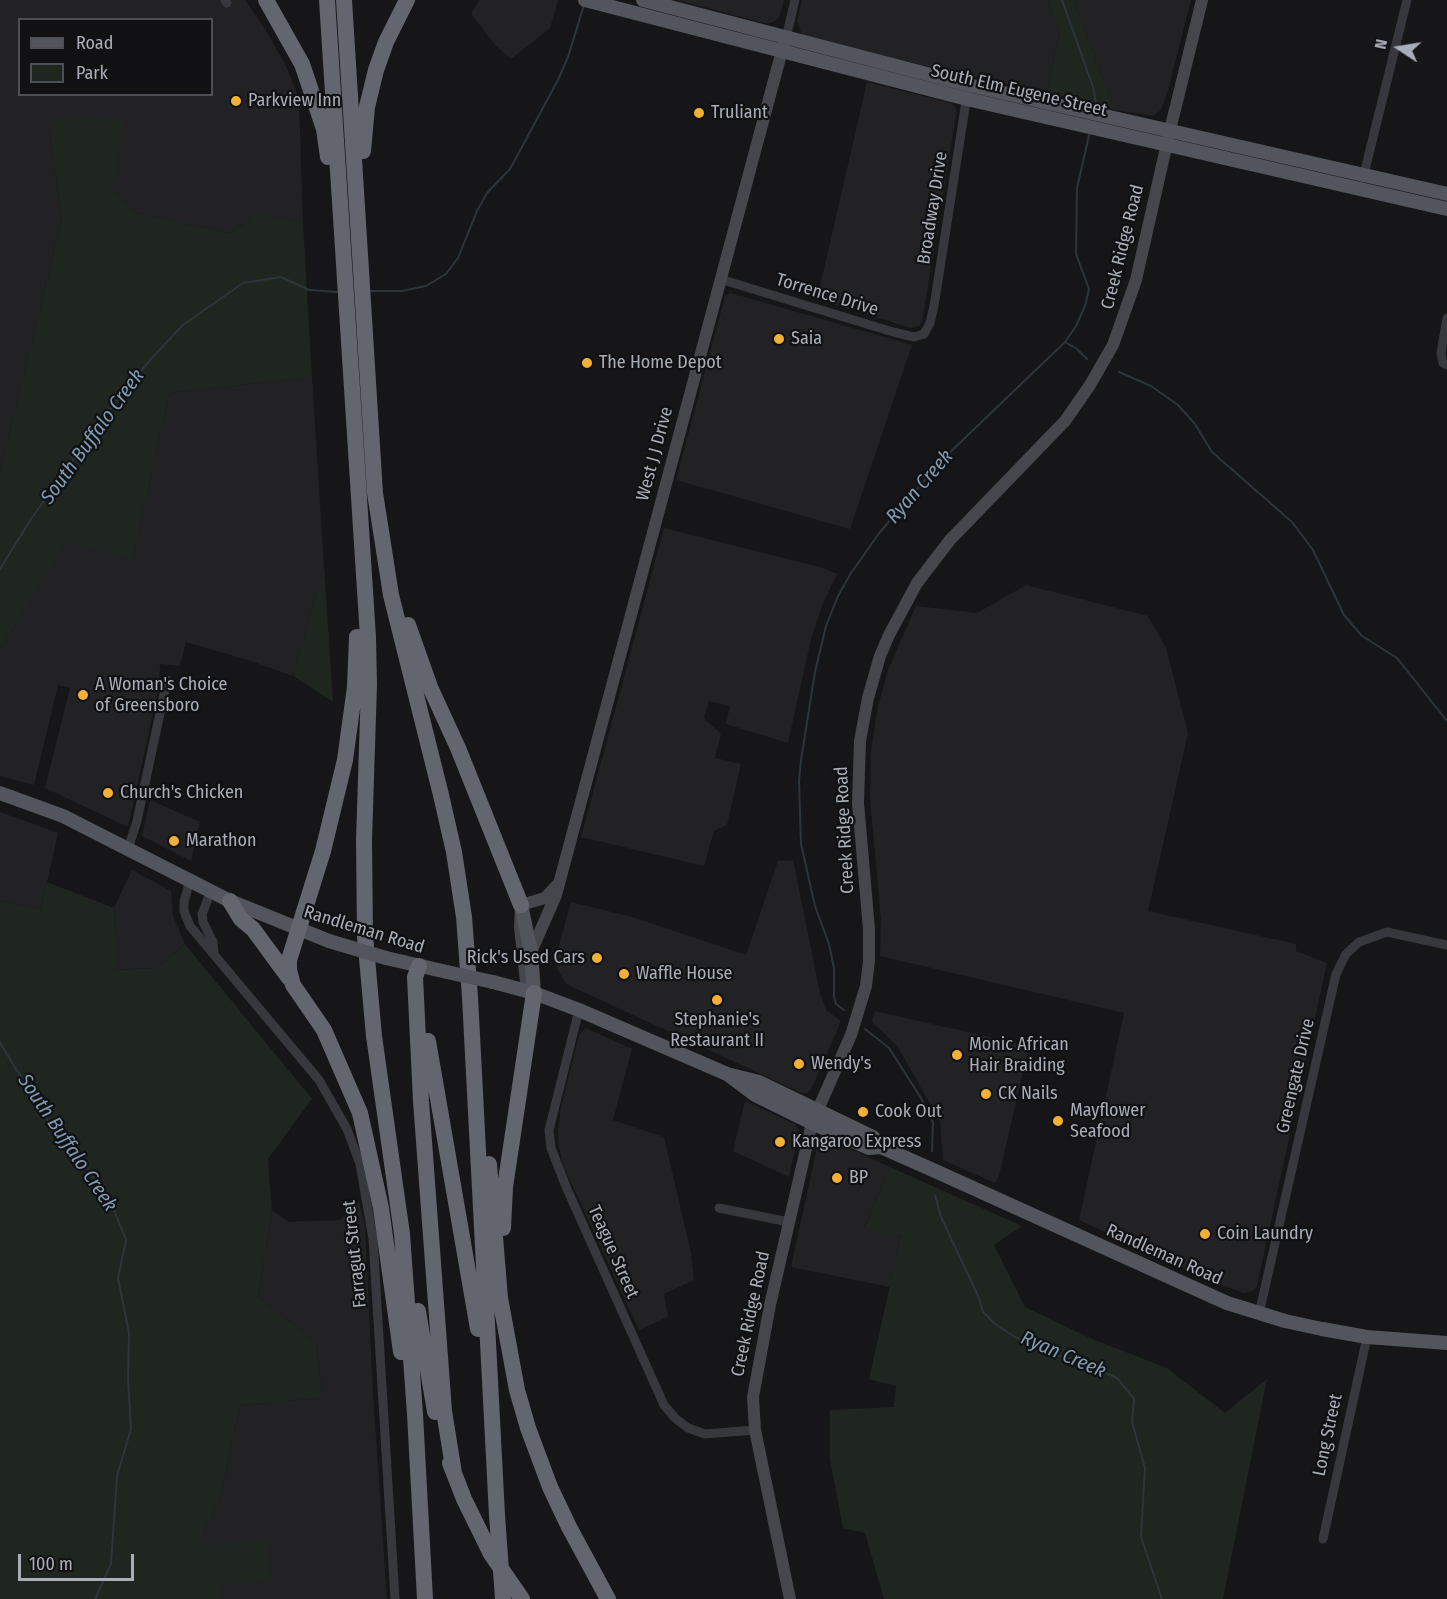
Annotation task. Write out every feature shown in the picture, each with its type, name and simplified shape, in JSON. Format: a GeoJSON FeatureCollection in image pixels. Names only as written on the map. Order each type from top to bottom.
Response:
{"type":"FeatureCollection","features":[{"type":"Feature","properties":{"kind":"highway"},"geometry":{"type":"LineString","coordinates":[[266,0],[302,64],[324,129],[329,166],[348,184]]}},
{"type":"Feature","properties":{"kind":"highway"},"geometry":{"type":"LineString","coordinates":[[327,0],[348,184]]}},
{"type":"Feature","properties":{"kind":"highway"},"geometry":{"type":"LineString","coordinates":[[344,0],[348,184],[369,685],[364,840],[365,936],[374,1036],[402,1234],[416,1414],[420,1535]]}},
{"type":"Feature","properties":{"kind":"highway"},"geometry":{"type":"LineString","coordinates":[[348,184],[363,162],[364,124],[371,88],[386,42],[407,0]]}},
{"type":"Feature","properties":{"kind":"highway"},"geometry":{"type":"LineString","coordinates":[[355,311],[375,493],[391,594],[454,852],[464,917],[493,1415],[492,1440],[503,1599]]}},
{"type":"Feature","properties":{"kind":"highway"},"geometry":{"type":"LineString","coordinates":[[293,985],[289,970],[290,960],[323,851],[345,760],[355,687],[356,596],[363,565]]}},
{"type":"Feature","properties":{"kind":"highway"},"geometry":{"type":"LineString","coordinates":[[391,594],[404,610],[430,687],[458,748],[521,905]]}},
{"type":"Feature","properties":{"kind":"highway"},"geometry":{"type":"LineString","coordinates":[[230,901],[241,919],[253,929],[278,961],[324,1030],[360,1113],[381,1208],[401,1353],[425,1599]]}},
{"type":"Feature","properties":{"kind":"highway"},"geometry":{"type":"LineString","coordinates":[[419,966],[415,977],[421,1101],[444,1412],[453,1473]]}},
{"type":"Feature","properties":{"kind":"highway"},"geometry":{"type":"LineString","coordinates":[[419,966],[423,977],[431,1069],[472,1292],[492,1440]]}},
{"type":"Feature","properties":{"kind":"highway"},"geometry":{"type":"LineString","coordinates":[[500,1298],[505,1187],[530,992]]}},
{"type":"Feature","properties":{"kind":"highway"},"geometry":{"type":"LineString","coordinates":[[470,997],[479,1025],[500,1298],[517,1390],[528,1428],[550,1487],[608,1599]]}},
{"type":"Feature","properties":{"kind":"highway"},"geometry":{"type":"LineString","coordinates":[[402,1234],[413,1277],[433,1404],[446,1454],[491,1554],[522,1599]]}},
{"type":"Feature","properties":{"kind":"main road","name":"South Elm Eugene Street"},"geometry":{"type":"LineString","coordinates":[[585,0],[967,99],[1064,114],[1109,124],[1167,144],[1362,182],[1447,194]]}},
{"type":"Feature","properties":{"kind":"main road","name":"South Elm Eugene Street"},"geometry":{"type":"LineString","coordinates":[[643,0],[969,85],[1064,114]]}},
{"type":"Feature","properties":{"kind":"main road","name":"Creek Ridge Road"},"geometry":{"type":"LineString","coordinates":[[790,1599],[755,1430],[753,1397],[789,1222],[814,1117],[851,1035],[867,974],[869,929],[858,803],[858,761],[864,718],[880,656],[908,597],[938,554],[1065,421],[1100,370],[1116,337],[1134,287],[1202,0]]}},
{"type":"Feature","properties":{"kind":"main road","name":"West J J Drive"},"geometry":{"type":"LineString","coordinates":[[531,952],[554,901],[786,38]]}},
{"type":"Feature","properties":{"kind":"main road","name":"South Elm Eugene Street"},"geometry":{"type":"LineString","coordinates":[[1109,124],[1170,130],[1362,182],[1447,209]]}},
{"type":"Feature","properties":{"kind":"main road","name":"Randleman Road"},"geometry":{"type":"LineString","coordinates":[[0,793],[63,816],[230,901],[299,930],[386,958],[530,992],[579,1010],[727,1074],[755,1095],[814,1117],[868,1148],[881,1147],[1227,1303],[1285,1321],[1367,1337],[1447,1343]]}},
{"type":"Feature","properties":{"kind":"main road"},"geometry":{"type":"LineString","coordinates":[[530,992],[520,927],[521,905],[548,896],[559,880]]}},
{"type":"Feature","properties":{"kind":"main road","name":"West J J Drive"},"geometry":{"type":"LineString","coordinates":[[521,905],[531,952],[530,992]]}},
{"type":"Feature","properties":{"kind":"street"},"geometry":{"type":"LineString","coordinates":[[786,38],[795,0]]}},
{"type":"Feature","properties":{"kind":"street"},"geometry":{"type":"LineString","coordinates":[[1362,182],[1407,0]]}},
{"type":"Feature","properties":{"kind":"street","name":"Broadway Drive"},"geometry":{"type":"LineString","coordinates":[[924,334],[930,323],[934,306],[969,85]]}},
{"type":"Feature","properties":{"kind":"street","name":"Torrence Drive"},"geometry":{"type":"LineString","coordinates":[[720,279],[893,332],[914,337],[924,334]]}},
{"type":"Feature","properties":{"kind":"street"},"geometry":{"type":"LineString","coordinates":[[1447,318],[1441,353],[1443,363],[1447,365]]}},
{"type":"Feature","properties":{"kind":"street"},"geometry":{"type":"LineString","coordinates":[[128,849],[139,812],[167,680]]}},
{"type":"Feature","properties":{"kind":"street","name":"Farragut Street"},"geometry":{"type":"LineString","coordinates":[[190,880],[184,902],[186,919],[190,926],[319,1080],[347,1130],[360,1164],[373,1239],[395,1599]]}},
{"type":"Feature","properties":{"kind":"street","name":"Farragut Street"},"geometry":{"type":"LineString","coordinates":[[211,891],[202,914],[203,922],[213,942],[214,953]]}},
{"type":"Feature","properties":{"kind":"street","name":"Greengate Drive"},"geometry":{"type":"LineString","coordinates":[[1259,1314],[1336,974],[1346,954],[1359,942],[1387,932],[1447,945]]}},
{"type":"Feature","properties":{"kind":"street","name":"Teague Street"},"geometry":{"type":"LineString","coordinates":[[579,1010],[549,1130],[552,1148],[567,1189],[664,1405],[688,1428],[705,1434],[755,1430]]}},
{"type":"Feature","properties":{"kind":"street"},"geometry":{"type":"LineString","coordinates":[[719,1208],[789,1222]]}},
{"type":"Feature","properties":{"kind":"street","name":"Long Street"},"geometry":{"type":"LineString","coordinates":[[1323,1539],[1367,1337]]}},
{"type":"Feature","properties":{"kind":"shaded area"},"geometry":{"type":"Polygon","coordinates":[[[0,0],[245,0],[287,68],[299,99],[303,223],[255,213],[248,221],[230,233],[136,213],[112,188],[50,136],[62,219],[0,471],[0,0]]]}},
{"type":"Feature","properties":{"kind":"shaded area"},"geometry":{"type":"Polygon","coordinates":[[[479,0],[558,0],[550,28],[511,59],[496,46],[471,14],[479,0]]]}},
{"type":"Feature","properties":{"kind":"shaded area"},"geometry":{"type":"Polygon","coordinates":[[[677,0],[784,0],[777,20],[768,24],[677,0]]]}},
{"type":"Feature","properties":{"kind":"shaded area"},"geometry":{"type":"Polygon","coordinates":[[[802,0],[1048,0],[1060,34],[1046,93],[802,35],[797,21],[802,0]]]}},
{"type":"Feature","properties":{"kind":"shaded area"},"geometry":{"type":"Polygon","coordinates":[[[1073,0],[1191,0],[1168,90],[1161,110],[1153,116],[1115,110],[1073,0]]]}},
{"type":"Feature","properties":{"kind":"shaded area"},"geometry":{"type":"Polygon","coordinates":[[[867,82],[951,103],[957,110],[922,322],[919,326],[911,328],[817,299],[867,82]]]}},
{"type":"Feature","properties":{"kind":"shaded area"},"geometry":{"type":"Polygon","coordinates":[[[731,293],[912,345],[850,529],[676,480],[725,296],[731,293]]]}},
{"type":"Feature","properties":{"kind":"shaded area"},"geometry":{"type":"Polygon","coordinates":[[[312,377],[324,566],[293,676],[186,642],[180,666],[160,664],[159,686],[128,827],[45,788],[70,688],[58,685],[34,785],[0,776],[0,649],[66,542],[133,557],[169,393],[312,377]]]}},
{"type":"Feature","properties":{"kind":"shaded area"},"geometry":{"type":"Polygon","coordinates":[[[664,528],[823,568],[837,574],[823,603],[811,639],[788,743],[726,724],[730,706],[709,701],[704,718],[721,734],[715,758],[741,764],[727,825],[714,831],[704,866],[581,837],[664,528]]]}},
{"type":"Feature","properties":{"kind":"shaded area"},"geometry":{"type":"Polygon","coordinates":[[[1026,585],[1148,616],[1166,648],[1188,733],[1148,911],[1296,944],[1296,951],[1327,963],[1257,1286],[1252,1291],[1243,1293],[1191,1272],[1079,1220],[1124,1013],[880,956],[881,919],[870,798],[871,752],[877,710],[888,670],[916,606],[977,613],[1026,585]]]}},
{"type":"Feature","properties":{"kind":"shaded area"},"geometry":{"type":"Polygon","coordinates":[[[150,800],[200,822],[191,861],[142,836],[150,800]]]}},
{"type":"Feature","properties":{"kind":"shaded area"},"geometry":{"type":"Polygon","coordinates":[[[0,812],[58,833],[41,909],[0,901],[0,812]]]}},
{"type":"Feature","properties":{"kind":"shaded area"},"geometry":{"type":"Polygon","coordinates":[[[793,860],[820,993],[826,1010],[841,1021],[811,1090],[807,1093],[802,1093],[566,984],[554,963],[571,902],[632,917],[746,955],[778,861],[793,860]]]}},
{"type":"Feature","properties":{"kind":"shaded area"},"geometry":{"type":"Polygon","coordinates":[[[132,870],[171,891],[173,916],[185,944],[157,968],[115,970],[114,908],[132,870]]]}},
{"type":"Feature","properties":{"kind":"shaded area"},"geometry":{"type":"Polygon","coordinates":[[[875,1011],[1029,1046],[999,1176],[995,1183],[943,1160],[940,1121],[897,1046],[872,1022],[875,1011]]]}},
{"type":"Feature","properties":{"kind":"shaded area"},"geometry":{"type":"Polygon","coordinates":[[[586,1028],[632,1049],[613,1120],[664,1137],[691,1253],[694,1280],[664,1294],[668,1317],[639,1330],[563,1165],[559,1147],[558,1130],[561,1107],[579,1035],[586,1028]]]}},
{"type":"Feature","properties":{"kind":"shaded area"},"geometry":{"type":"Polygon","coordinates":[[[745,1101],[795,1124],[799,1130],[789,1177],[733,1151],[745,1101]]]}},
{"type":"Feature","properties":{"kind":"shaded area"},"geometry":{"type":"Polygon","coordinates":[[[826,1138],[890,1167],[864,1228],[901,1236],[890,1287],[791,1267],[818,1143],[826,1138]]]}},
{"type":"Feature","properties":{"kind":"shaded area"},"geometry":{"type":"Polygon","coordinates":[[[359,1202],[365,1226],[373,1394],[387,1599],[221,1599],[221,1584],[198,1545],[220,1499],[240,1405],[322,1398],[316,1342],[258,1297],[272,1211],[289,1222],[340,1220],[359,1202]]]}},
{"type":"Feature","properties":{"kind":"green space"},"geometry":{"type":"Polygon","coordinates":[[[1048,0],[1073,0],[1115,110],[1046,93],[1060,34],[1048,0]]]}},
{"type":"Feature","properties":{"kind":"green space"},"geometry":{"type":"Polygon","coordinates":[[[55,118],[124,119],[112,188],[136,213],[230,233],[248,221],[255,212],[303,223],[312,377],[169,393],[133,558],[66,543],[0,649],[0,471],[62,219],[50,136],[55,118]]]}},
{"type":"Feature","properties":{"kind":"green space"},"geometry":{"type":"Polygon","coordinates":[[[324,566],[333,702],[293,676],[324,566]]]}},
{"type":"Feature","properties":{"kind":"green space"},"geometry":{"type":"Polygon","coordinates":[[[47,882],[114,908],[116,970],[157,968],[185,944],[312,1099],[268,1159],[272,1211],[258,1297],[316,1342],[322,1398],[240,1405],[220,1499],[198,1545],[269,1541],[271,1582],[222,1584],[221,1599],[0,1599],[0,901],[41,909],[47,882]]]}},
{"type":"Feature","properties":{"kind":"green space"},"geometry":{"type":"Polygon","coordinates":[[[890,1167],[1022,1226],[994,1245],[1025,1307],[1092,1339],[1167,1368],[1225,1413],[1267,1379],[1223,1599],[884,1599],[865,1533],[843,1528],[830,1460],[830,1410],[894,1407],[896,1386],[869,1379],[901,1236],[864,1229],[890,1167]]]}},
{"type":"Feature","properties":{"kind":"waterway","name":"Ryan Creek"},"geometry":{"type":"LineString","coordinates":[[1062,0],[1093,87],[1095,108]]}},
{"type":"Feature","properties":{"kind":"waterway","name":"South Buffalo Creek"},"geometry":{"type":"LineString","coordinates":[[368,291],[402,291],[426,286],[446,274],[458,258],[487,193],[510,169],[558,80],[568,57],[584,5]]}},
{"type":"Feature","properties":{"kind":"waterway","name":"Ryan Creek"},"geometry":{"type":"LineString","coordinates":[[844,1010],[836,1004],[834,997],[834,968],[829,944],[815,906],[801,844],[799,781],[801,760],[815,672],[826,626],[838,596],[851,573],[880,532],[944,458],[1065,342],[1076,326],[1085,306],[1089,289],[1076,254],[1077,188],[1090,131]]}},
{"type":"Feature","properties":{"kind":"waterway","name":"South Buffalo Creek"},"geometry":{"type":"LineString","coordinates":[[0,569],[31,519],[106,414],[150,360],[183,325],[243,283],[281,277],[309,290],[338,292]]}},
{"type":"Feature","properties":{"kind":"waterway"},"geometry":{"type":"LineString","coordinates":[[1065,342],[1087,359]]}},
{"type":"Feature","properties":{"kind":"waterway"},"geometry":{"type":"LineString","coordinates":[[1119,372],[1151,386],[1178,405],[1195,424],[1212,452],[1292,522],[1313,550],[1344,615],[1362,636],[1397,658],[1447,721]]}},
{"type":"Feature","properties":{"kind":"waterway","name":"Ryan Creek"},"geometry":{"type":"LineString","coordinates":[[865,1029],[889,1048],[921,1098],[933,1122],[932,1151]]}},
{"type":"Feature","properties":{"kind":"waterway","name":"South Buffalo Creek"},"geometry":{"type":"LineString","coordinates":[[0,1043],[51,1125],[85,1164],[114,1210],[126,1240],[118,1278],[129,1333],[128,1378],[131,1429],[117,1476],[111,1564],[95,1599]]}},
{"type":"Feature","properties":{"kind":"waterway","name":"Ryan Creek"},"geometry":{"type":"LineString","coordinates":[[935,1195],[941,1217],[979,1298],[983,1312],[994,1323],[1015,1337],[1117,1378],[1134,1399],[1132,1422],[1145,1468],[1141,1537],[1162,1599]]}},
{"type":"Feature","properties":{"kind":"place","name":"Parkview Inn"},"geometry":{"type":"Point","coordinates":[236,101]}},
{"type":"Feature","properties":{"kind":"place","name":"Truliant"},"geometry":{"type":"Point","coordinates":[699,113]}},
{"type":"Feature","properties":{"kind":"place","name":"Saia"},"geometry":{"type":"Point","coordinates":[779,339]}},
{"type":"Feature","properties":{"kind":"place","name":"The Home Depot"},"geometry":{"type":"Point","coordinates":[587,363]}},
{"type":"Feature","properties":{"kind":"place","name":"A Woman's Choice of Greensboro"},"geometry":{"type":"Point","coordinates":[83,695]}},
{"type":"Feature","properties":{"kind":"place","name":"Church's Chicken"},"geometry":{"type":"Point","coordinates":[108,793]}},
{"type":"Feature","properties":{"kind":"place","name":"Marathon"},"geometry":{"type":"Point","coordinates":[174,841]}},
{"type":"Feature","properties":{"kind":"place","name":"Rick's Used Cars"},"geometry":{"type":"Point","coordinates":[597,958]}},
{"type":"Feature","properties":{"kind":"place","name":"Waffle House"},"geometry":{"type":"Point","coordinates":[624,974]}},
{"type":"Feature","properties":{"kind":"place","name":"Stephanie's Restaurant II"},"geometry":{"type":"Point","coordinates":[717,1000]}},
{"type":"Feature","properties":{"kind":"place","name":"Monic African Hair Braiding"},"geometry":{"type":"Point","coordinates":[957,1055]}},
{"type":"Feature","properties":{"kind":"place","name":"Wendy's"},"geometry":{"type":"Point","coordinates":[799,1064]}},
{"type":"Feature","properties":{"kind":"place","name":"CK Nails"},"geometry":{"type":"Point","coordinates":[986,1094]}},
{"type":"Feature","properties":{"kind":"place","name":"Cook Out"},"geometry":{"type":"Point","coordinates":[863,1112]}},
{"type":"Feature","properties":{"kind":"place","name":"Mayflower Seafood"},"geometry":{"type":"Point","coordinates":[1058,1121]}},
{"type":"Feature","properties":{"kind":"place","name":"Kangaroo Express"},"geometry":{"type":"Point","coordinates":[780,1142]}},
{"type":"Feature","properties":{"kind":"place","name":"BP"},"geometry":{"type":"Point","coordinates":[837,1178]}},
{"type":"Feature","properties":{"kind":"place","name":"Coin Laundry"},"geometry":{"type":"Point","coordinates":[1205,1234]}}]}
